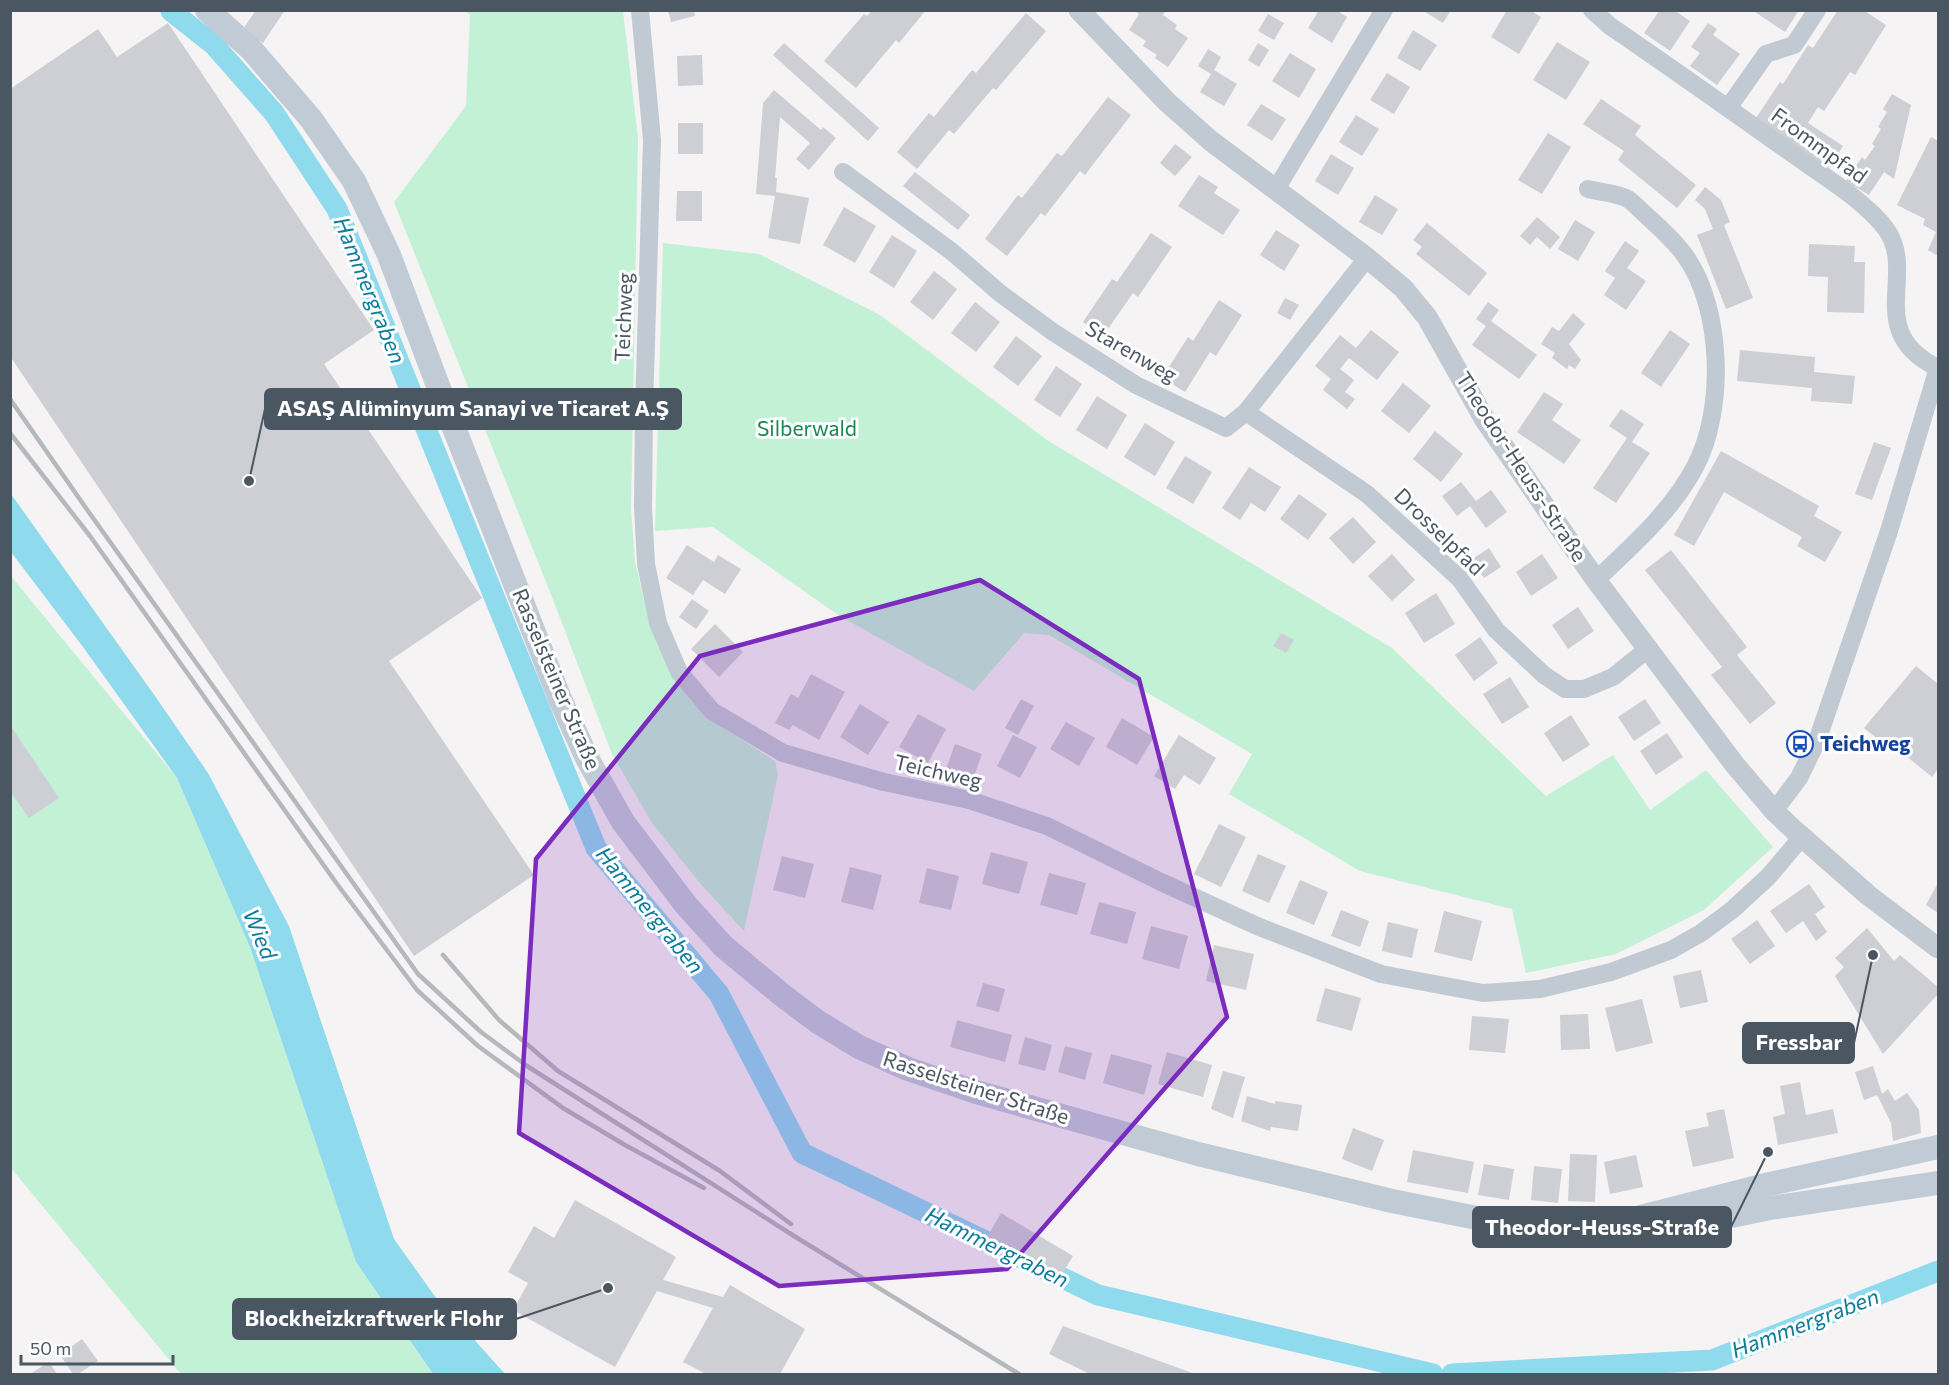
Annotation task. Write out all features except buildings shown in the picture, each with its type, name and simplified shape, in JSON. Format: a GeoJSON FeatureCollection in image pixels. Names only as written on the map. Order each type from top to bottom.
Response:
{"type":"FeatureCollection","features":[{"type":"Feature","properties":{"kind":"main road","name":"Rasselsteiner Straße"},"geometry":{"type":"LineString","coordinates":[[207,10],[251,49],[311,119],[354,181],[389,255],[453,426],[556,688],[588,758],[623,822],[686,905],[723,946],[782,995],[859,1047],[908,1069],[976,1092],[1132,1137],[1403,1203],[1507,1224],[1579,1227],[1614,1225],[1657,1228],[1770,1208],[1938,1183]]}},
{"type":"Feature","properties":{"kind":"main road","name":"Rasselsteiner Straße"},"geometry":{"type":"LineString","coordinates":[[1614,1225],[1761,1186],[1938,1147]]}},
{"type":"Feature","properties":{"kind":"street","name":"Teichweg"},"geometry":{"type":"LineString","coordinates":[[640,10],[652,140],[644,409],[643,507],[646,564],[658,623],[679,672],[712,711],[783,753],[884,782],[969,801],[1047,826],[1257,926],[1381,974],[1483,993],[1540,989],[1580,980],[1611,972],[1671,950],[1701,933],[1732,910],[1768,877],[1802,837]]}},
{"type":"Feature","properties":{"kind":"street","name":"Theodor-Heuss-Straße"},"geometry":{"type":"LineString","coordinates":[[1079,10],[1167,102],[1211,141],[1367,258],[1403,288],[1427,317],[1485,420],[1596,580],[1735,765],[1774,811],[1802,837],[1868,895],[1938,948]]}},
{"type":"Feature","properties":{"kind":"street"},"geometry":{"type":"LineString","coordinates":[[1276,189],[1384,10]]}},
{"type":"Feature","properties":{"kind":"street","name":"Frommpfad"},"geometry":{"type":"LineString","coordinates":[[1592,10],[1610,26],[1864,207],[1887,231],[1896,255],[1895,305],[1900,332],[1917,355],[1938,368]]}},
{"type":"Feature","properties":{"kind":"street"},"geometry":{"type":"LineString","coordinates":[[1728,108],[1766,54],[1794,45],[1817,10]]}},
{"type":"Feature","properties":{"kind":"street","name":"Starenweg"},"geometry":{"type":"LineString","coordinates":[[843,172],[951,251],[1001,294],[1053,332],[1136,385],[1226,428],[1246,412],[1367,258]]}},
{"type":"Feature","properties":{"kind":"street"},"geometry":{"type":"LineString","coordinates":[[1588,189],[1627,198],[1686,256],[1702,288],[1716,347],[1716,377],[1712,413],[1708,432],[1695,466],[1658,520],[1596,580]]}},
{"type":"Feature","properties":{"kind":"street"},"geometry":{"type":"LineString","coordinates":[[1774,811],[1799,778],[1816,741],[1889,531],[1938,368]]}},
{"type":"Feature","properties":{"kind":"street","name":"Drosselpfad"},"geometry":{"type":"LineString","coordinates":[[1246,412],[1367,494],[1460,579],[1496,630],[1544,675],[1565,689],[1584,689],[1612,676],[1649,648]]}},
{"type":"Feature","properties":{"kind":"highlighted area"},"geometry":{"type":"Polygon","coordinates":[[[980,580],[1139,679],[1227,1017],[1007,1269],[779,1286],[519,1133],[536,859],[700,656],[980,580]]]}},
{"type":"Feature","properties":{"kind":"green space"},"geometry":{"type":"Polygon","coordinates":[[[465,11],[623,11],[638,138],[631,508],[635,562],[650,626],[671,676],[706,717],[775,761],[778,775],[744,931],[699,882],[652,823],[612,754],[552,597],[394,202],[466,106],[470,15],[465,11]]]}},
{"type":"Feature","properties":{"kind":"green space","name":"Silberwald"},"geometry":{"type":"Polygon","coordinates":[[[663,243],[759,254],[880,315],[1047,440],[1392,648],[1546,796],[1613,755],[1650,810],[1706,770],[1773,847],[1704,910],[1616,954],[1526,973],[1512,909],[1360,871],[1229,794],[1252,754],[1049,635],[1024,633],[974,691],[838,615],[713,527],[655,531],[663,243]]]}},
{"type":"Feature","properties":{"kind":"green space"},"geometry":{"type":"Polygon","coordinates":[[[10,575],[177,778],[250,947],[356,1262],[433,1374],[181,1374],[11,1168],[10,575]]]}},
{"type":"Feature","properties":{"kind":"water","name":"Wied"},"geometry":{"type":"Polygon","coordinates":[[[11,494],[208,773],[289,926],[394,1239],[434,1295],[505,1374],[433,1374],[356,1262],[250,947],[177,778],[11,552],[11,494]]]}},
{"type":"Feature","properties":{"kind":"waterway","name":"Hammergraben"},"geometry":{"type":"LineString","coordinates":[[171,11],[214,45],[274,113],[337,209],[596,848],[719,994],[802,1153],[1098,1295],[1433,1374]]}},
{"type":"Feature","properties":{"kind":"waterway","name":"Hammergraben"},"geometry":{"type":"LineString","coordinates":[[1452,1374],[1712,1360],[1938,1271]]}},
{"type":"Feature","properties":{"kind":"railway"},"geometry":{"type":"LineString","coordinates":[[10,399],[418,974],[481,1032],[527,1066],[794,1236],[1019,1374]]}},
{"type":"Feature","properties":{"kind":"railway"},"geometry":{"type":"LineString","coordinates":[[10,433],[90,536],[337,884],[417,990],[478,1046],[563,1108],[704,1188]]}},
{"type":"Feature","properties":{"kind":"railway"},"geometry":{"type":"LineString","coordinates":[[443,955],[499,1020],[558,1071],[720,1171],[791,1224]]}},
{"type":"Feature","properties":{"kind":"place","name":"ASAŞ Alüminyum Sanayi ve Ticaret A.Ş"},"geometry":{"type":"Point","coordinates":[249,481]}},
{"type":"Feature","properties":{"kind":"place","name":"Teichweg"},"geometry":{"type":"Point","coordinates":[1800,744]}},
{"type":"Feature","properties":{"kind":"place","name":"Fressbar"},"geometry":{"type":"Point","coordinates":[1873,955]}},
{"type":"Feature","properties":{"kind":"place","name":"Theodor-Heuss-Straße"},"geometry":{"type":"Point","coordinates":[1768,1152]}},
{"type":"Feature","properties":{"kind":"place","name":"Blockheizkraftwerk Flohr"},"geometry":{"type":"Point","coordinates":[608,1288]}}]}
